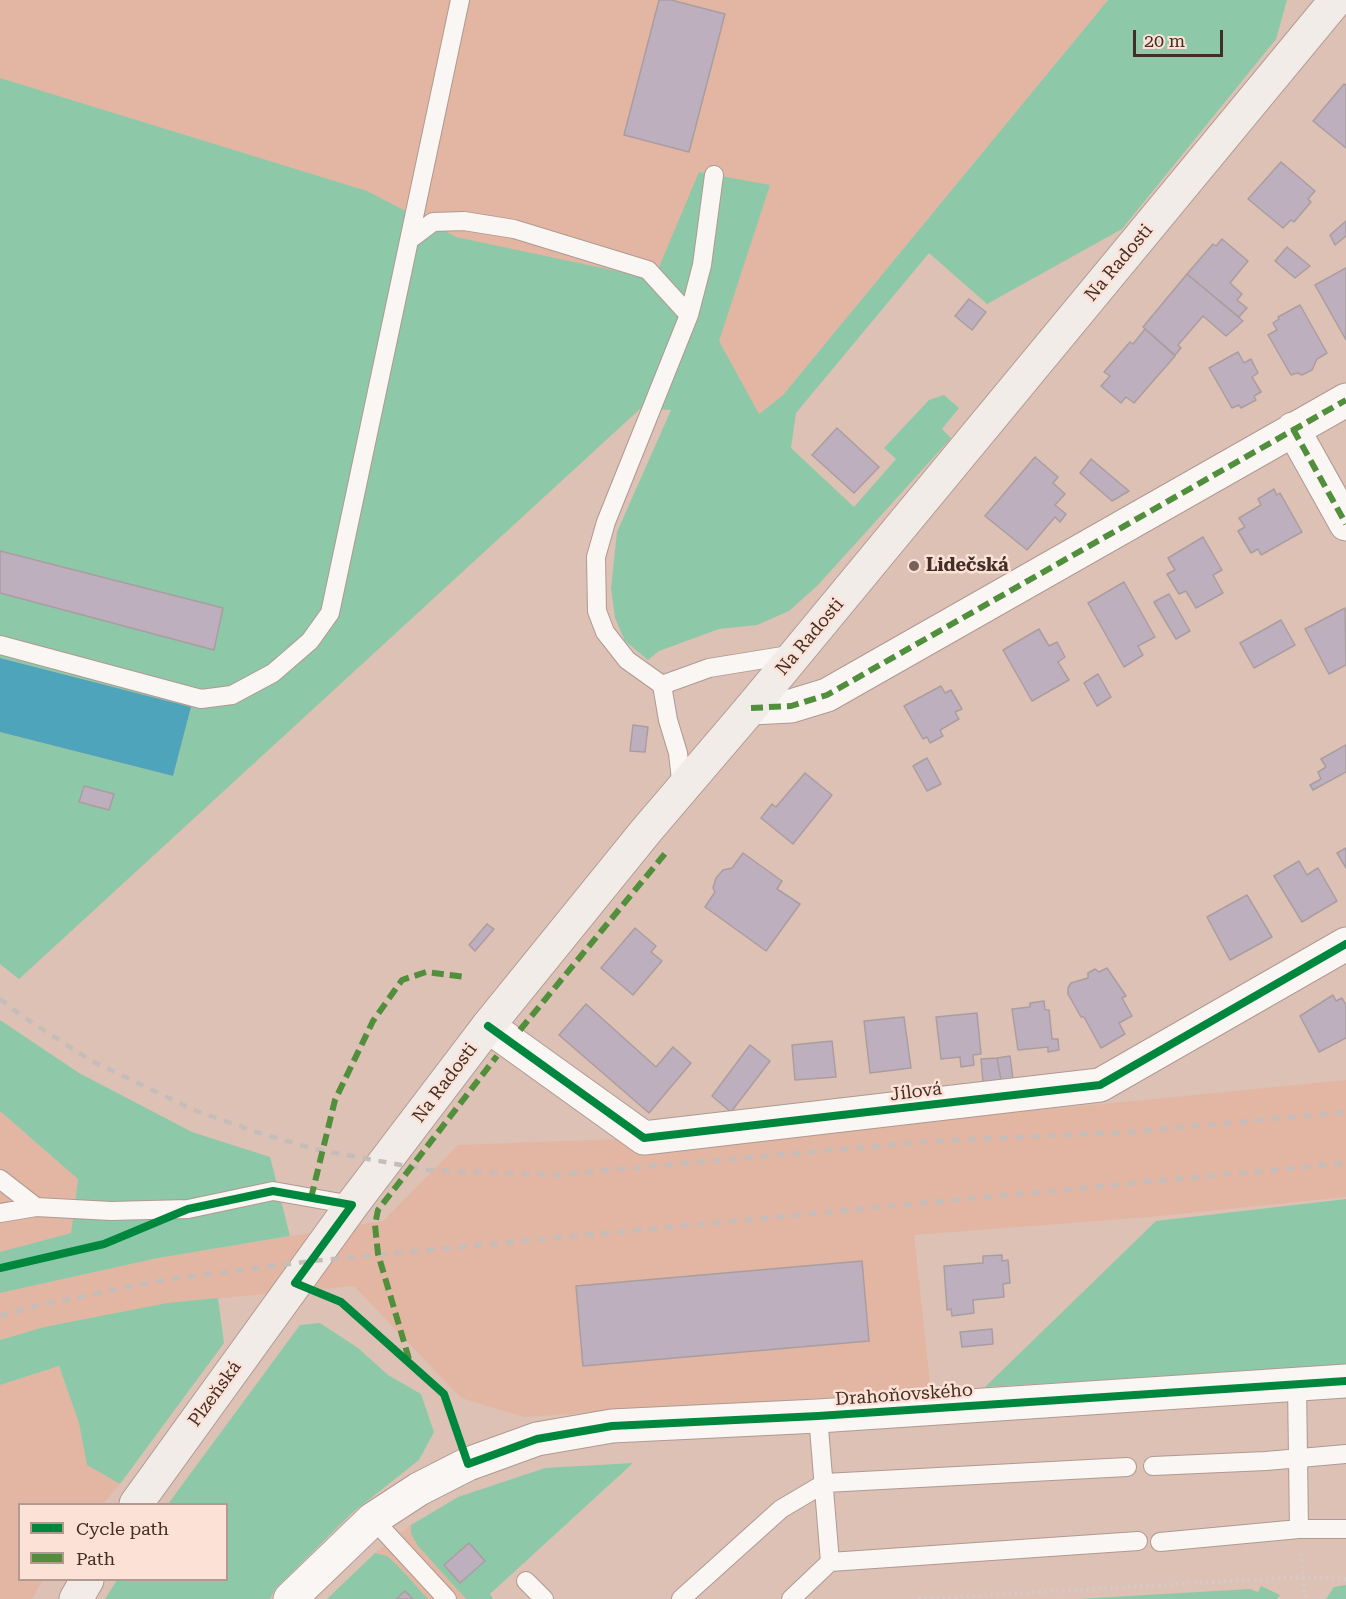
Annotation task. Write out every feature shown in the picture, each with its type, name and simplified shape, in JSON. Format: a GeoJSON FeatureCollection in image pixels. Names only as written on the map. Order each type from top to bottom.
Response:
{"type":"FeatureCollection","features":[{"type":"Feature","properties":{"kind":"main road","name":"Na Radosti"},"geometry":{"type":"LineString","coordinates":[[295,1284],[488,1026],[1336,0]]}},
{"type":"Feature","properties":{"kind":"main road","name":"Plzeňská"},"geometry":{"type":"LineString","coordinates":[[137,1503],[295,1284]]}},
{"type":"Feature","properties":{"kind":"main road"},"geometry":{"type":"LineString","coordinates":[[76,1599],[86,1581]]}},
{"type":"Feature","properties":{"kind":"street"},"geometry":{"type":"LineString","coordinates":[[752,708],[791,706],[827,695],[1346,400]]}},
{"type":"Feature","properties":{"kind":"street"},"geometry":{"type":"LineString","coordinates":[[1293,429],[1346,524]]}},
{"type":"Feature","properties":{"kind":"street","name":"Jílová"},"geometry":{"type":"LineString","coordinates":[[488,1026],[644,1138],[1100,1085],[1346,944]]}},
{"type":"Feature","properties":{"kind":"street","name":"Drahoňovského"},"geometry":{"type":"LineString","coordinates":[[290,1599],[373,1519],[418,1489],[468,1464],[537,1439],[612,1426],[818,1416],[1346,1381]]}},
{"type":"Feature","properties":{"kind":"lane"},"geometry":{"type":"LineString","coordinates":[[0,645],[201,699],[232,695],[273,673],[310,641],[330,613],[460,0]]}},
{"type":"Feature","properties":{"kind":"lane"},"geometry":{"type":"LineString","coordinates":[[682,789],[678,753],[668,720],[662,685],[627,660],[605,632],[597,611],[596,557],[606,522],[689,315],[702,265],[714,175]]}},
{"type":"Feature","properties":{"kind":"lane"},"geometry":{"type":"LineString","coordinates":[[409,240],[433,222],[464,221],[514,229],[648,270],[689,315]]}},
{"type":"Feature","properties":{"kind":"lane"},"geometry":{"type":"LineString","coordinates":[[662,685],[709,668],[796,654]]}},
{"type":"Feature","properties":{"kind":"lane"},"geometry":{"type":"LineString","coordinates":[[0,1179],[36,1207]]}},
{"type":"Feature","properties":{"kind":"lane"},"geometry":{"type":"LineString","coordinates":[[0,1213],[36,1207],[111,1211],[188,1209],[273,1191],[352,1205]]}},
{"type":"Feature","properties":{"kind":"lane"},"geometry":{"type":"LineString","coordinates":[[1297,1384],[1300,1457],[1299,1529]]}},
{"type":"Feature","properties":{"kind":"lane"},"geometry":{"type":"LineString","coordinates":[[818,1416],[830,1562]]}},
{"type":"Feature","properties":{"kind":"lane"},"geometry":{"type":"LineString","coordinates":[[1152,1466],[1346,1454]]}},
{"type":"Feature","properties":{"kind":"lane"},"geometry":{"type":"LineString","coordinates":[[681,1599],[781,1509],[825,1483],[1127,1467]]}},
{"type":"Feature","properties":{"kind":"lane"},"geometry":{"type":"LineString","coordinates":[[373,1519],[447,1599]]}},
{"type":"Feature","properties":{"kind":"lane"},"geometry":{"type":"LineString","coordinates":[[1160,1542],[1299,1529],[1346,1529]]}},
{"type":"Feature","properties":{"kind":"lane"},"geometry":{"type":"LineString","coordinates":[[791,1599],[830,1562],[1138,1541]]}},
{"type":"Feature","properties":{"kind":"lane"},"geometry":{"type":"LineString","coordinates":[[526,1581],[544,1599]]}},
{"type":"Feature","properties":{"kind":"path"},"geometry":{"type":"LineString","coordinates":[[1298,1599],[1304,1598],[1299,1529]]}},
{"type":"Feature","properties":{"kind":"path"},"geometry":{"type":"LineString","coordinates":[[919,1599],[1302,1577],[1346,1579]]}},
{"type":"Feature","properties":{"kind":"shaded area"},"geometry":{"type":"Polygon","coordinates":[[[0,0],[1108,0],[783,395],[759,414],[641,408],[19,979],[0,964],[0,0]]]}},
{"type":"Feature","properties":{"kind":"shaded area"},"geometry":{"type":"Polygon","coordinates":[[[1346,1080],[1346,1197],[1149,1217],[914,1235],[931,1391],[524,1417],[461,1398],[354,1286],[167,1303],[44,1327],[0,1340],[0,1293],[158,1258],[383,1221],[458,1145],[644,1138],[1093,1105],[1346,1080]]]}},
{"type":"Feature","properties":{"kind":"shaded area"},"geometry":{"type":"Polygon","coordinates":[[[0,1111],[78,1178],[71,1233],[0,1252],[0,1111]]]}},
{"type":"Feature","properties":{"kind":"shaded area"},"geometry":{"type":"Polygon","coordinates":[[[59,1366],[79,1423],[87,1465],[120,1484],[104,1503],[18,1503],[18,1581],[42,1581],[32,1599],[0,1599],[0,1385],[59,1366]]]}},
{"type":"Feature","properties":{"kind":"shaded area"},"geometry":{"type":"Polygon","coordinates":[[[411,1525],[411,1534],[418,1546],[466,1599],[428,1599],[398,1566],[387,1557],[375,1553],[411,1525]]]}},
{"type":"Feature","properties":{"kind":"green space"},"geometry":{"type":"Polygon","coordinates":[[[1108,0],[1287,0],[1276,39],[1122,229],[987,304],[929,253],[796,413],[791,448],[854,507],[896,459],[884,448],[929,400],[944,395],[959,408],[942,429],[951,438],[818,585],[789,611],[757,625],[719,629],[659,651],[648,660],[625,641],[615,618],[611,588],[617,532],[671,410],[641,408],[19,979],[0,964],[0,732],[173,776],[191,707],[0,658],[0,593],[213,650],[223,608],[0,551],[0,78],[367,191],[456,237],[654,279],[699,172],[770,185],[719,341],[759,414],[783,395],[1108,0]]]}},
{"type":"Feature","properties":{"kind":"green space"},"geometry":{"type":"Polygon","coordinates":[[[0,1020],[79,1073],[192,1132],[270,1157],[290,1236],[158,1258],[0,1293],[0,1252],[71,1233],[78,1179],[0,1111],[0,1020]]]}},
{"type":"Feature","properties":{"kind":"green space"},"geometry":{"type":"Polygon","coordinates":[[[1346,1199],[1346,1366],[985,1387],[1156,1221],[1346,1199]]]}},
{"type":"Feature","properties":{"kind":"green space"},"geometry":{"type":"Polygon","coordinates":[[[218,1298],[224,1343],[120,1484],[87,1465],[79,1423],[59,1366],[0,1385],[0,1340],[44,1327],[167,1303],[218,1298]]]}},
{"type":"Feature","properties":{"kind":"green space"},"geometry":{"type":"Polygon","coordinates":[[[320,1323],[358,1348],[388,1375],[421,1394],[434,1432],[419,1460],[352,1513],[275,1589],[270,1599],[105,1599],[116,1581],[228,1581],[228,1503],[169,1503],[300,1325],[320,1323]]]}},
{"type":"Feature","properties":{"kind":"green space"},"geometry":{"type":"Polygon","coordinates":[[[633,1463],[490,1594],[493,1599],[466,1599],[418,1546],[411,1534],[411,1525],[458,1497],[545,1468],[633,1463]]]}},
{"type":"Feature","properties":{"kind":"green space"},"geometry":{"type":"Polygon","coordinates":[[[375,1553],[387,1556],[428,1599],[413,1599],[405,1591],[396,1599],[327,1599],[375,1553]]]}},
{"type":"Feature","properties":{"kind":"green space"},"geometry":{"type":"Polygon","coordinates":[[[1346,1585],[1346,1599],[1326,1599],[1334,1587],[1346,1585]]]}},
{"type":"Feature","properties":{"kind":"green space"},"geometry":{"type":"Polygon","coordinates":[[[1261,1586],[1280,1595],[1277,1599],[1078,1599],[1250,1589],[1258,1592],[1261,1586]]]}},
{"type":"Feature","properties":{"kind":"water"},"geometry":{"type":"Polygon","coordinates":[[[0,658],[191,707],[173,776],[0,732],[0,658]]]}},
{"type":"Feature","properties":{"kind":"building"},"geometry":{"type":"Polygon","coordinates":[[[659,0],[671,0],[725,14],[689,152],[624,135],[659,0]]]}},
{"type":"Feature","properties":{"kind":"building"},"geometry":{"type":"Polygon","coordinates":[[[1344,84],[1346,85],[1346,148],[1313,121],[1344,84]]]}},
{"type":"Feature","properties":{"kind":"building"},"geometry":{"type":"Polygon","coordinates":[[[1281,162],[1315,191],[1308,199],[1311,202],[1294,222],[1291,220],[1283,228],[1248,199],[1281,162]]]}},
{"type":"Feature","properties":{"kind":"building"},"geometry":{"type":"Polygon","coordinates":[[[1346,221],[1346,236],[1335,245],[1330,235],[1346,221]]]}},
{"type":"Feature","properties":{"kind":"building"},"geometry":{"type":"Polygon","coordinates":[[[1222,239],[1248,261],[1230,283],[1242,294],[1237,300],[1247,308],[1239,317],[1187,274],[1213,244],[1216,246],[1222,239]]]}},
{"type":"Feature","properties":{"kind":"building"},"geometry":{"type":"Polygon","coordinates":[[[1287,247],[1310,266],[1295,278],[1275,261],[1287,247]]]}},
{"type":"Feature","properties":{"kind":"building"},"geometry":{"type":"Polygon","coordinates":[[[1346,268],[1346,340],[1315,285],[1346,268]]]}},
{"type":"Feature","properties":{"kind":"building"},"geometry":{"type":"Polygon","coordinates":[[[1187,274],[1243,321],[1226,336],[1203,316],[1178,345],[1181,348],[1175,355],[1143,327],[1187,274]]]}},
{"type":"Feature","properties":{"kind":"building"},"geometry":{"type":"Polygon","coordinates":[[[969,299],[986,312],[972,330],[955,316],[969,299]]]}},
{"type":"Feature","properties":{"kind":"building"},"geometry":{"type":"Polygon","coordinates":[[[1300,305],[1327,353],[1317,359],[1312,370],[1302,375],[1297,373],[1291,375],[1268,335],[1277,330],[1273,323],[1279,319],[1278,317],[1300,305]]]}},
{"type":"Feature","properties":{"kind":"building"},"geometry":{"type":"Polygon","coordinates":[[[1145,329],[1175,356],[1134,403],[1126,397],[1121,403],[1101,386],[1110,376],[1104,372],[1130,342],[1133,344],[1145,329]]]}},
{"type":"Feature","properties":{"kind":"building"},"geometry":{"type":"Polygon","coordinates":[[[1238,352],[1244,363],[1251,359],[1258,373],[1252,377],[1261,392],[1254,396],[1256,400],[1241,408],[1239,405],[1232,408],[1209,368],[1238,352]]]}},
{"type":"Feature","properties":{"kind":"building"},"geometry":{"type":"Polygon","coordinates":[[[837,428],[879,467],[854,493],[812,455],[837,428]]]}},
{"type":"Feature","properties":{"kind":"building"},"geometry":{"type":"Polygon","coordinates":[[[1035,457],[1058,477],[1053,483],[1065,494],[1055,505],[1066,514],[1060,522],[1055,517],[1027,550],[985,516],[1035,457]]]}},
{"type":"Feature","properties":{"kind":"building"},"geometry":{"type":"Polygon","coordinates":[[[1091,459],[1129,491],[1112,501],[1080,473],[1091,459]]]}},
{"type":"Feature","properties":{"kind":"building"},"geometry":{"type":"Polygon","coordinates":[[[1274,489],[1277,495],[1280,493],[1302,532],[1261,555],[1258,549],[1251,553],[1238,531],[1245,527],[1239,518],[1261,505],[1258,499],[1274,489]]]}},
{"type":"Feature","properties":{"kind":"building"},"geometry":{"type":"Polygon","coordinates":[[[1203,537],[1222,570],[1213,575],[1223,593],[1196,608],[1186,591],[1179,594],[1167,574],[1175,570],[1168,558],[1203,537]]]}},
{"type":"Feature","properties":{"kind":"building"},"geometry":{"type":"Polygon","coordinates":[[[0,551],[223,608],[214,650],[0,593],[0,551]]]}},
{"type":"Feature","properties":{"kind":"building"},"geometry":{"type":"Polygon","coordinates":[[[1124,582],[1155,637],[1138,646],[1143,655],[1124,667],[1088,603],[1124,582]]]}},
{"type":"Feature","properties":{"kind":"building"},"geometry":{"type":"Polygon","coordinates":[[[1169,594],[1190,631],[1176,639],[1154,602],[1169,594]]]}},
{"type":"Feature","properties":{"kind":"building"},"geometry":{"type":"Polygon","coordinates":[[[1345,608],[1346,665],[1329,674],[1305,629],[1345,608]]]}},
{"type":"Feature","properties":{"kind":"building"},"geometry":{"type":"Polygon","coordinates":[[[1281,620],[1295,645],[1254,668],[1240,643],[1281,620]]]}},
{"type":"Feature","properties":{"kind":"building"},"geometry":{"type":"Polygon","coordinates":[[[1039,629],[1049,646],[1057,642],[1065,657],[1058,662],[1069,680],[1032,701],[1003,650],[1039,629]]]}},
{"type":"Feature","properties":{"kind":"building"},"geometry":{"type":"Polygon","coordinates":[[[1098,674],[1111,697],[1097,706],[1084,683],[1098,674]]]}},
{"type":"Feature","properties":{"kind":"building"},"geometry":{"type":"Polygon","coordinates":[[[941,686],[945,693],[951,690],[962,709],[955,712],[959,719],[940,730],[943,736],[930,743],[927,737],[923,739],[904,706],[941,686]]]}},
{"type":"Feature","properties":{"kind":"building"},"geometry":{"type":"Polygon","coordinates":[[[633,725],[648,727],[645,752],[630,751],[633,725]]]}},
{"type":"Feature","properties":{"kind":"building"},"geometry":{"type":"Polygon","coordinates":[[[1346,745],[1346,772],[1313,790],[1310,785],[1321,779],[1318,772],[1326,767],[1321,759],[1346,745]]]}},
{"type":"Feature","properties":{"kind":"building"},"geometry":{"type":"Polygon","coordinates":[[[927,758],[941,784],[927,791],[913,766],[927,758]]]}},
{"type":"Feature","properties":{"kind":"building"},"geometry":{"type":"Polygon","coordinates":[[[805,773],[832,795],[793,844],[761,818],[772,804],[776,807],[805,773]]]}},
{"type":"Feature","properties":{"kind":"building"},"geometry":{"type":"Polygon","coordinates":[[[84,786],[114,794],[109,810],[79,802],[84,786]]]}},
{"type":"Feature","properties":{"kind":"building"},"geometry":{"type":"Polygon","coordinates":[[[1346,848],[1346,868],[1337,853],[1346,848]]]}},
{"type":"Feature","properties":{"kind":"building"},"geometry":{"type":"Polygon","coordinates":[[[743,853],[782,881],[777,889],[800,904],[766,951],[705,907],[715,892],[713,888],[716,878],[723,870],[732,868],[743,853]]]}},
{"type":"Feature","properties":{"kind":"building"},"geometry":{"type":"Polygon","coordinates":[[[1299,861],[1307,875],[1318,868],[1337,901],[1302,922],[1274,876],[1299,861]]]}},
{"type":"Feature","properties":{"kind":"building"},"geometry":{"type":"Polygon","coordinates":[[[1247,895],[1272,937],[1230,960],[1207,917],[1247,895]]]}},
{"type":"Feature","properties":{"kind":"building"},"geometry":{"type":"Polygon","coordinates":[[[487,924],[494,929],[475,951],[469,945],[487,924]]]}},
{"type":"Feature","properties":{"kind":"building"},"geometry":{"type":"Polygon","coordinates":[[[635,928],[656,946],[651,952],[662,961],[633,995],[601,968],[635,928]]]}},
{"type":"Feature","properties":{"kind":"building"},"geometry":{"type":"Polygon","coordinates":[[[1107,968],[1126,996],[1122,998],[1132,1016],[1119,1023],[1125,1034],[1101,1048],[1068,994],[1068,988],[1071,983],[1088,978],[1088,973],[1095,969],[1099,972],[1107,968]]]}},
{"type":"Feature","properties":{"kind":"building"},"geometry":{"type":"Polygon","coordinates":[[[1333,995],[1336,1001],[1342,998],[1346,1005],[1346,1038],[1319,1052],[1300,1016],[1333,995]]]}},
{"type":"Feature","properties":{"kind":"building"},"geometry":{"type":"Polygon","coordinates":[[[1044,1001],[1045,1010],[1049,1010],[1052,1039],[1058,1039],[1059,1050],[1048,1052],[1048,1047],[1018,1050],[1012,1009],[1030,1007],[1030,1003],[1044,1001]]]}},
{"type":"Feature","properties":{"kind":"building"},"geometry":{"type":"Polygon","coordinates":[[[586,1004],[656,1067],[673,1047],[691,1063],[649,1113],[559,1035],[586,1004]]]}},
{"type":"Feature","properties":{"kind":"building"},"geometry":{"type":"Polygon","coordinates":[[[977,1013],[981,1054],[973,1055],[974,1065],[961,1067],[960,1057],[941,1059],[936,1017],[977,1013]]]}},
{"type":"Feature","properties":{"kind":"building"},"geometry":{"type":"Polygon","coordinates":[[[904,1017],[911,1068],[870,1073],[864,1021],[904,1017]]]}},
{"type":"Feature","properties":{"kind":"building"},"geometry":{"type":"Polygon","coordinates":[[[832,1041],[836,1077],[795,1080],[792,1045],[832,1041]]]}},
{"type":"Feature","properties":{"kind":"building"},"geometry":{"type":"Polygon","coordinates":[[[750,1045],[770,1061],[731,1112],[712,1096],[750,1045]]]}},
{"type":"Feature","properties":{"kind":"building"},"geometry":{"type":"Polygon","coordinates":[[[1010,1056],[1013,1079],[1001,1080],[997,1058],[1010,1056]]]}},
{"type":"Feature","properties":{"kind":"building"},"geometry":{"type":"Polygon","coordinates":[[[997,1058],[1001,1080],[983,1082],[981,1059],[997,1058]]]}},
{"type":"Feature","properties":{"kind":"building"},"geometry":{"type":"Polygon","coordinates":[[[1002,1255],[1002,1261],[1008,1260],[1010,1283],[1003,1284],[1004,1297],[973,1300],[974,1313],[952,1316],[951,1309],[947,1310],[944,1266],[983,1263],[983,1256],[1002,1255]]]}},
{"type":"Feature","properties":{"kind":"building"},"geometry":{"type":"Polygon","coordinates":[[[862,1261],[869,1341],[583,1366],[576,1286],[862,1261]]]}},
{"type":"Feature","properties":{"kind":"building"},"geometry":{"type":"Polygon","coordinates":[[[992,1329],[993,1344],[962,1347],[960,1332],[992,1329]]]}},
{"type":"Feature","properties":{"kind":"building"},"geometry":{"type":"Polygon","coordinates":[[[469,1543],[485,1561],[460,1583],[444,1565],[469,1543]]]}},
{"type":"Feature","properties":{"kind":"building"},"geometry":{"type":"Polygon","coordinates":[[[405,1591],[413,1599],[396,1599],[405,1591]]]}},
{"type":"Feature","properties":{"kind":"railway"},"geometry":{"type":"LineString","coordinates":[[0,999],[90,1060],[194,1110],[314,1149],[428,1170],[554,1175],[933,1141],[1131,1132],[1346,1112]]}},
{"type":"Feature","properties":{"kind":"railway"},"geometry":{"type":"LineString","coordinates":[[0,1316],[39,1305],[163,1280],[312,1261],[1346,1163]]}},
{"type":"Feature","properties":{"kind":"marked path"},"geometry":{"type":"LineString","coordinates":[[751,708],[791,706],[827,695],[1346,400]]}},
{"type":"Feature","properties":{"kind":"marked path"},"geometry":{"type":"LineString","coordinates":[[1293,429],[1346,524]]}},
{"type":"Feature","properties":{"kind":"marked path"},"geometry":{"type":"LineString","coordinates":[[520,1030],[668,850]]}},
{"type":"Feature","properties":{"kind":"marked path"},"geometry":{"type":"LineString","coordinates":[[311,1198],[335,1100],[373,1021],[402,980],[426,972],[465,977]]}},
{"type":"Feature","properties":{"kind":"marked path"},"geometry":{"type":"LineString","coordinates":[[409,1359],[378,1254],[375,1225],[378,1210],[497,1056]]}},
{"type":"Feature","properties":{"kind":"cycle path"},"geometry":{"type":"LineString","coordinates":[[488,1026],[644,1138],[1100,1085],[1346,944]]}},
{"type":"Feature","properties":{"kind":"cycle path"},"geometry":{"type":"LineString","coordinates":[[0,1268],[104,1244],[188,1209],[273,1191],[352,1205],[295,1283],[341,1302],[444,1394],[468,1464],[537,1439],[612,1426],[818,1416],[1346,1381]]}},
{"type":"Feature","properties":{"kind":"place","name":"Lidečská"},"geometry":{"type":"Point","coordinates":[914,566]}}]}
